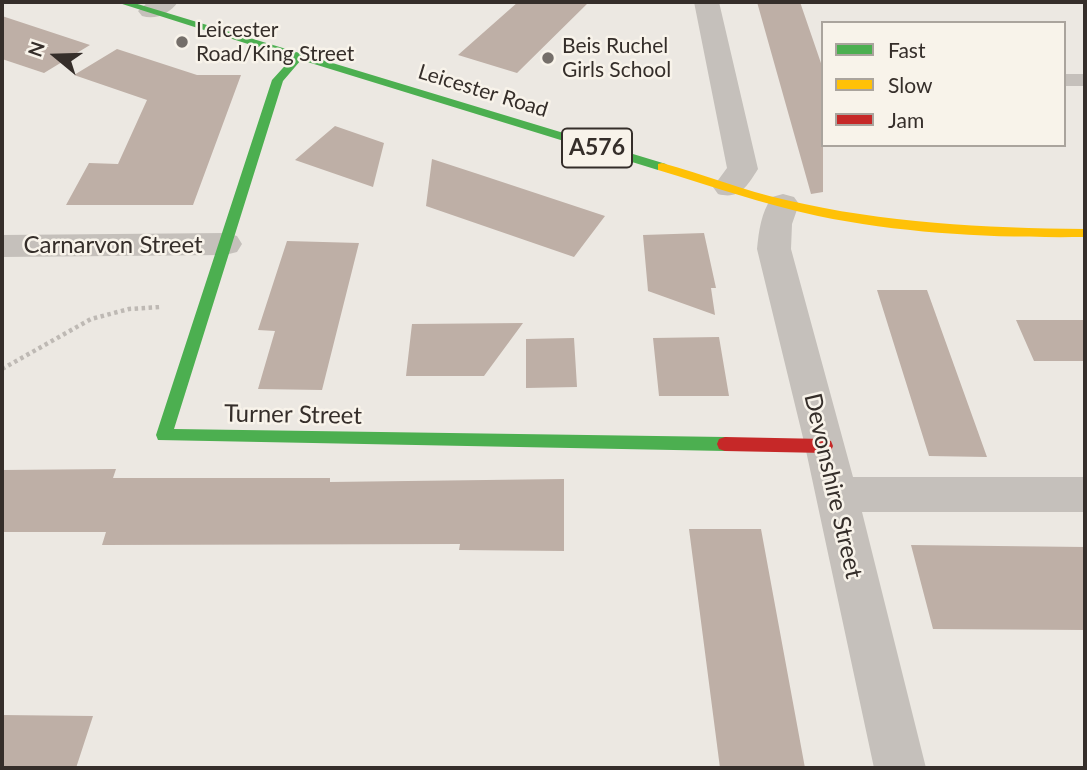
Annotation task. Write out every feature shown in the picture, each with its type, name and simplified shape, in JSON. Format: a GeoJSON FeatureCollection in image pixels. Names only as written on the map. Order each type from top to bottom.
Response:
{"type":"FeatureCollection","features":[{"type":"Feature","properties":{"kind":"main road","name":"Leicester Road"},"geometry":{"type":"LineString","coordinates":[[121,2],[158,6],[299,56],[783,204],[856,219],[984,232],[1085,233]]}},
{"type":"Feature","properties":{"kind":"main road","name":"Turner Street"},"geometry":{"type":"LineString","coordinates":[[299,56],[278,80],[164,435],[825,446]]}},
{"type":"Feature","properties":{"kind":"street"},"geometry":{"type":"LineString","coordinates":[[706,2],[743,169],[729,187]]}},
{"type":"Feature","properties":{"kind":"street","name":"Devonshire Street"},"geometry":{"type":"LineString","coordinates":[[783,204],[776,224],[774,249],[825,446],[900,768]]}},
{"type":"Feature","properties":{"kind":"street","name":"Carnarvon Street"},"geometry":{"type":"LineString","coordinates":[[2,246],[225,244]]}},
{"type":"Feature","properties":{"kind":"street"},"geometry":{"type":"LineString","coordinates":[[835,495],[1085,494]]}},
{"type":"Feature","properties":{"kind":"lane"},"geometry":{"type":"LineString","coordinates":[[1066,80],[1085,80]]}},
{"type":"Feature","properties":{"kind":"path"},"geometry":{"type":"LineString","coordinates":[[2,369],[91,319],[129,309],[205,305]]}},
{"type":"Feature","properties":{"kind":"building"},"geometry":{"type":"Polygon","coordinates":[[[518,2],[589,2],[517,73],[458,55],[518,2]]]}},
{"type":"Feature","properties":{"kind":"building"},"geometry":{"type":"Polygon","coordinates":[[[757,2],[800,2],[821,63],[823,192],[811,194],[757,2]]]}},
{"type":"Feature","properties":{"kind":"building"},"geometry":{"type":"Polygon","coordinates":[[[2,16],[90,45],[44,73],[2,59],[2,16]]]}},
{"type":"Feature","properties":{"kind":"building"},"geometry":{"type":"Polygon","coordinates":[[[117,49],[197,75],[241,75],[193,205],[66,205],[89,163],[118,164],[147,100],[74,75],[117,49]]]}},
{"type":"Feature","properties":{"kind":"building"},"geometry":{"type":"Polygon","coordinates":[[[335,126],[384,143],[373,187],[295,160],[335,126]]]}},
{"type":"Feature","properties":{"kind":"building"},"geometry":{"type":"Polygon","coordinates":[[[432,159],[605,216],[574,257],[426,206],[432,159]]]}},
{"type":"Feature","properties":{"kind":"building"},"geometry":{"type":"Polygon","coordinates":[[[704,233],[716,288],[711,288],[715,315],[648,291],[643,235],[704,233]]]}},
{"type":"Feature","properties":{"kind":"building"},"geometry":{"type":"Polygon","coordinates":[[[287,241],[359,243],[322,390],[258,389],[275,331],[258,330],[287,241]]]}},
{"type":"Feature","properties":{"kind":"building"},"geometry":{"type":"Polygon","coordinates":[[[877,290],[927,290],[987,457],[929,456],[877,290]]]}},
{"type":"Feature","properties":{"kind":"building"},"geometry":{"type":"Polygon","coordinates":[[[1016,320],[1085,320],[1085,361],[1034,361],[1016,320]]]}},
{"type":"Feature","properties":{"kind":"building"},"geometry":{"type":"Polygon","coordinates":[[[523,323],[484,376],[406,376],[412,324],[523,323]]]}},
{"type":"Feature","properties":{"kind":"building"},"geometry":{"type":"Polygon","coordinates":[[[719,337],[729,396],[659,396],[653,338],[719,337]]]}},
{"type":"Feature","properties":{"kind":"building"},"geometry":{"type":"Polygon","coordinates":[[[574,338],[577,387],[526,388],[526,339],[574,338]]]}},
{"type":"Feature","properties":{"kind":"building"},"geometry":{"type":"Polygon","coordinates":[[[116,469],[113,478],[330,478],[330,482],[564,479],[564,551],[459,550],[460,544],[102,545],[106,532],[2,532],[2,470],[116,469]]]}},
{"type":"Feature","properties":{"kind":"building"},"geometry":{"type":"Polygon","coordinates":[[[689,529],[761,529],[805,768],[720,768],[689,529]]]}},
{"type":"Feature","properties":{"kind":"building"},"geometry":{"type":"Polygon","coordinates":[[[911,545],[1085,547],[1085,630],[933,629],[911,545]]]}},
{"type":"Feature","properties":{"kind":"building"},"geometry":{"type":"Polygon","coordinates":[[[2,715],[93,716],[76,768],[2,768],[2,715]]]}},
{"type":"Feature","properties":{"kind":"traffic: fast"},"geometry":{"type":"LineString","coordinates":[[121,2],[662,167]]}},
{"type":"Feature","properties":{"kind":"traffic: fast"},"geometry":{"type":"LineString","coordinates":[[299,56],[278,80],[164,435],[725,444]]}},
{"type":"Feature","properties":{"kind":"traffic: slow"},"geometry":{"type":"LineString","coordinates":[[662,167],[769,200],[858,219],[934,228],[1085,233]]}},
{"type":"Feature","properties":{"kind":"traffic: jam"},"geometry":{"type":"LineString","coordinates":[[725,444],[825,446]]}},
{"type":"Feature","properties":{"kind":"place","name":"Leicester Road/King Street"},"geometry":{"type":"Point","coordinates":[182,42]}},
{"type":"Feature","properties":{"kind":"place","name":"Beis Ruchel Girls School"},"geometry":{"type":"Point","coordinates":[548,58]}}]}
